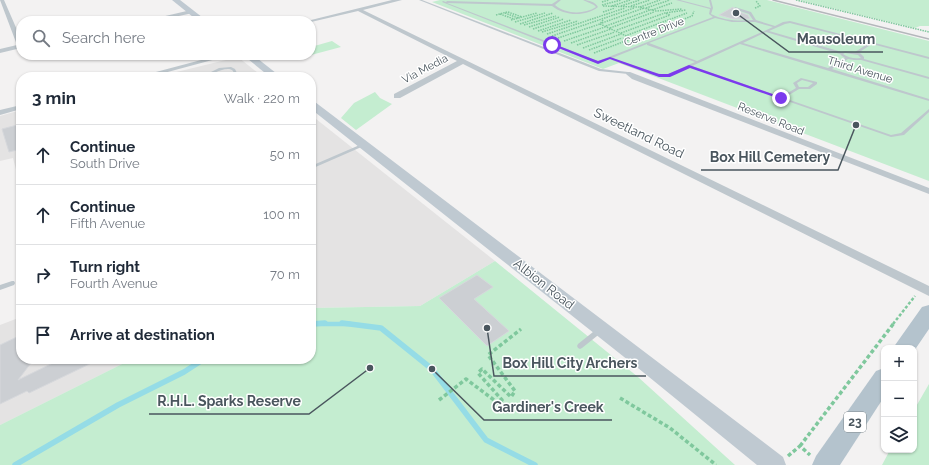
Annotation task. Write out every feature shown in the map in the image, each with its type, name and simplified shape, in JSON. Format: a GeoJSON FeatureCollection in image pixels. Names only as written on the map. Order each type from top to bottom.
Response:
{"type":"FeatureCollection","features":[{"type":"Feature","properties":{"kind":"main road"},"geometry":{"type":"LineString","coordinates":[[906,345],[929,313]]}},
{"type":"Feature","properties":{"kind":"main road","name":"23"},"geometry":{"type":"LineString","coordinates":[[821,463],[882,381]]}},
{"type":"Feature","properties":{"kind":"street"},"geometry":{"type":"LineString","coordinates":[[1,0],[16,34]]}},
{"type":"Feature","properties":{"kind":"street"},"geometry":{"type":"LineString","coordinates":[[179,0],[196,16]]}},
{"type":"Feature","properties":{"kind":"street"},"geometry":{"type":"LineString","coordinates":[[316,20],[399,0]]}},
{"type":"Feature","properties":{"kind":"street","name":"Sweetland Road"},"geometry":{"type":"LineString","coordinates":[[359,10],[925,289]]}},
{"type":"Feature","properties":{"kind":"street"},"geometry":{"type":"LineString","coordinates":[[171,16],[191,12]]}},
{"type":"Feature","properties":{"kind":"street"},"geometry":{"type":"LineString","coordinates":[[0,51],[16,47]]}},
{"type":"Feature","properties":{"kind":"street"},"geometry":{"type":"LineString","coordinates":[[161,72],[208,60]]}},
{"type":"Feature","properties":{"kind":"street"},"geometry":{"type":"LineString","coordinates":[[254,60],[269,72]]}},
{"type":"Feature","properties":{"kind":"street","name":"Via Media"},"geometry":{"type":"LineString","coordinates":[[397,96],[463,61]]}},
{"type":"Feature","properties":{"kind":"street","name":"Reserve Road"},"geometry":{"type":"LineString","coordinates":[[628,73],[826,153],[929,191]]}},
{"type":"Feature","properties":{"kind":"street"},"geometry":{"type":"LineString","coordinates":[[0,113],[16,108]]}},
{"type":"Feature","properties":{"kind":"street","name":"Albion Road"},"geometry":{"type":"LineString","coordinates":[[316,108],[602,329],[779,463]]}},
{"type":"Feature","properties":{"kind":"lane"},"geometry":{"type":"LineString","coordinates":[[420,0],[600,70],[628,73]]}},
{"type":"Feature","properties":{"kind":"lane"},"geometry":{"type":"LineString","coordinates":[[432,5],[451,0]]}},
{"type":"Feature","properties":{"kind":"lane"},"geometry":{"type":"LineString","coordinates":[[554,6],[560,0]]}},
{"type":"Feature","properties":{"kind":"lane"},"geometry":{"type":"LineString","coordinates":[[443,2],[554,6],[563,11],[586,13],[593,10],[597,6],[584,0]]}},
{"type":"Feature","properties":{"kind":"lane"},"geometry":{"type":"LineString","coordinates":[[678,0],[711,10]]}},
{"type":"Feature","properties":{"kind":"lane"},"geometry":{"type":"LineString","coordinates":[[710,0],[710,14],[715,17],[734,21],[755,21],[776,27]]}},
{"type":"Feature","properties":{"kind":"lane"},"geometry":{"type":"LineString","coordinates":[[443,2],[584,57]]}},
{"type":"Feature","properties":{"kind":"lane"},"geometry":{"type":"LineString","coordinates":[[735,8],[750,13],[755,21]]}},
{"type":"Feature","properties":{"kind":"lane","name":"Centre Drive"},"geometry":{"type":"LineString","coordinates":[[584,57],[598,62],[715,17]]}},
{"type":"Feature","properties":{"kind":"lane"},"geometry":{"type":"LineString","coordinates":[[610,58],[651,73],[666,76],[784,23],[790,22],[929,58]]}},
{"type":"Feature","properties":{"kind":"lane"},"geometry":{"type":"LineString","coordinates":[[766,32],[842,53],[856,53],[863,56],[862,59]]}},
{"type":"Feature","properties":{"kind":"lane","name":"Third Avenue"},"geometry":{"type":"LineString","coordinates":[[741,43],[929,100]]}},
{"type":"Feature","properties":{"kind":"lane"},"geometry":{"type":"LineString","coordinates":[[856,53],[872,43]]}},
{"type":"Feature","properties":{"kind":"lane"},"geometry":{"type":"LineString","coordinates":[[648,44],[698,62]]}},
{"type":"Feature","properties":{"kind":"lane"},"geometry":{"type":"LineString","coordinates":[[842,53],[843,56],[848,58],[862,59],[929,78]]}},
{"type":"Feature","properties":{"kind":"lane"},"geometry":{"type":"LineString","coordinates":[[828,70],[848,58]]}},
{"type":"Feature","properties":{"kind":"lane"},"geometry":{"type":"LineString","coordinates":[[689,66],[891,136],[902,134],[929,110]]}},
{"type":"Feature","properties":{"kind":"lane"},"geometry":{"type":"LineString","coordinates":[[216,72],[226,68],[234,70],[235,72]]}},
{"type":"Feature","properties":{"kind":"lane"},"geometry":{"type":"LineString","coordinates":[[781,98],[798,88],[809,88],[816,82],[802,79],[796,83],[798,88]]}},
{"type":"Feature","properties":{"kind":"lane"},"geometry":{"type":"LineString","coordinates":[[316,166],[364,145]]}},
{"type":"Feature","properties":{"kind":"lane"},"geometry":{"type":"LineString","coordinates":[[0,288],[12,283]]}},
{"type":"Feature","properties":{"kind":"lane"},"geometry":{"type":"LineString","coordinates":[[580,346],[602,329]]}},
{"type":"Feature","properties":{"kind":"path"},"geometry":{"type":"LineString","coordinates":[[621,0],[600,6],[635,8]]}},
{"type":"Feature","properties":{"kind":"path"},"geometry":{"type":"LineString","coordinates":[[609,6],[630,0]]}},
{"type":"Feature","properties":{"kind":"path"},"geometry":{"type":"LineString","coordinates":[[603,12],[640,0]]}},
{"type":"Feature","properties":{"kind":"path"},"geometry":{"type":"LineString","coordinates":[[536,38],[600,18],[627,7],[650,0]]}},
{"type":"Feature","properties":{"kind":"path"},"geometry":{"type":"LineString","coordinates":[[541,40],[660,0]]}},
{"type":"Feature","properties":{"kind":"path"},"geometry":{"type":"LineString","coordinates":[[546,42],[670,0]]}},
{"type":"Feature","properties":{"kind":"path"},"geometry":{"type":"LineString","coordinates":[[552,45],[678,0]]}},
{"type":"Feature","properties":{"kind":"path"},"geometry":{"type":"LineString","coordinates":[[751,3],[757,0]]}},
{"type":"Feature","properties":{"kind":"path"},"geometry":{"type":"LineString","coordinates":[[796,0],[929,32]]}},
{"type":"Feature","properties":{"kind":"path"},"geometry":{"type":"LineString","coordinates":[[499,24],[554,6]]}},
{"type":"Feature","properties":{"kind":"path"},"geometry":{"type":"LineString","coordinates":[[565,50],[664,13],[689,9],[656,11],[639,7]]}},
{"type":"Feature","properties":{"kind":"path"},"geometry":{"type":"LineString","coordinates":[[503,25],[558,9]]}},
{"type":"Feature","properties":{"kind":"path"},"geometry":{"type":"LineString","coordinates":[[693,9],[711,10]]}},
{"type":"Feature","properties":{"kind":"path"},"geometry":{"type":"LineString","coordinates":[[508,27],[563,11]]}},
{"type":"Feature","properties":{"kind":"path"},"geometry":{"type":"LineString","coordinates":[[559,47],[656,11]]}},
{"type":"Feature","properties":{"kind":"path"},"geometry":{"type":"LineString","coordinates":[[631,38],[692,15],[682,11]]}},
{"type":"Feature","properties":{"kind":"path"},"geometry":{"type":"LineString","coordinates":[[508,12],[522,17]]}},
{"type":"Feature","properties":{"kind":"path"},"geometry":{"type":"LineString","coordinates":[[512,29],[568,12]]}},
{"type":"Feature","properties":{"kind":"path"},"geometry":{"type":"LineString","coordinates":[[517,31],[575,12]]}},
{"type":"Feature","properties":{"kind":"path"},"geometry":{"type":"LineString","coordinates":[[504,13],[518,18]]}},
{"type":"Feature","properties":{"kind":"path"},"geometry":{"type":"LineString","coordinates":[[521,32],[586,13],[603,19]]}},
{"type":"Feature","properties":{"kind":"path"},"geometry":{"type":"LineString","coordinates":[[571,52],[670,15],[664,13]]}},
{"type":"Feature","properties":{"kind":"path"},"geometry":{"type":"LineString","coordinates":[[578,54],[687,13]]}},
{"type":"Feature","properties":{"kind":"path"},"geometry":{"type":"LineString","coordinates":[[499,14],[514,19]]}},
{"type":"Feature","properties":{"kind":"path"},"geometry":{"type":"LineString","coordinates":[[526,34],[591,14]]}},
{"type":"Feature","properties":{"kind":"path"},"geometry":{"type":"LineString","coordinates":[[530,36],[596,16]]}},
{"type":"Feature","properties":{"kind":"path"},"geometry":{"type":"LineString","coordinates":[[601,23],[603,19]]}},
{"type":"Feature","properties":{"kind":"path"},"geometry":{"type":"LineString","coordinates":[[584,57],[628,40],[621,34],[601,23]]}},
{"type":"Feature","properties":{"kind":"path"},"geometry":{"type":"LineString","coordinates":[[624,37],[648,44]]}},
{"type":"Feature","properties":{"kind":"path"},"geometry":{"type":"LineString","coordinates":[[624,37],[636,41]]}},
{"type":"Feature","properties":{"kind":"path"},"geometry":{"type":"LineString","coordinates":[[779,463],[800,446],[925,289]]}},
{"type":"Feature","properties":{"kind":"path"},"geometry":{"type":"LineString","coordinates":[[439,400],[466,379],[498,403],[502,400],[478,373],[482,369],[511,397],[515,391],[488,355],[521,329]]}},
{"type":"Feature","properties":{"kind":"path"},"geometry":{"type":"LineString","coordinates":[[620,398],[657,418],[693,444],[716,465]]}},
{"type":"Feature","properties":{"kind":"path"},"geometry":{"type":"LineString","coordinates":[[800,446],[821,463]]}},
{"type":"Feature","properties":{"kind":"shaded area"},"geometry":{"type":"Polygon","coordinates":[[[226,60],[242,60],[257,72],[176,72],[226,60]]]}},
{"type":"Feature","properties":{"kind":"shaded area"},"geometry":{"type":"Polygon","coordinates":[[[16,111],[16,170],[13,158],[0,161],[0,116],[16,111]]]}},
{"type":"Feature","properties":{"kind":"shaded area"},"geometry":{"type":"Polygon","coordinates":[[[316,119],[495,261],[420,306],[316,308],[316,119]]]}},
{"type":"Feature","properties":{"kind":"shaded area"},"geometry":{"type":"Polygon","coordinates":[[[16,319],[16,364],[122,364],[0,425],[0,325],[16,319]]]}},
{"type":"Feature","properties":{"kind":"green space"},"geometry":{"type":"Polygon","coordinates":[[[440,0],[767,0],[929,41],[929,181],[619,63],[603,69],[432,2],[440,0]]]}},
{"type":"Feature","properties":{"kind":"green space"},"geometry":{"type":"Polygon","coordinates":[[[799,0],[929,0],[929,26],[920,26],[915,28],[799,0]]]}},
{"type":"Feature","properties":{"kind":"green space"},"geometry":{"type":"Polygon","coordinates":[[[332,41],[341,47],[316,54],[316,46],[332,41]]]}},
{"type":"Feature","properties":{"kind":"green space"},"geometry":{"type":"Polygon","coordinates":[[[375,92],[380,98],[392,104],[356,130],[341,118],[354,103],[375,92]]]}},
{"type":"Feature","properties":{"kind":"green space"},"geometry":{"type":"Polygon","coordinates":[[[495,261],[638,377],[735,465],[0,465],[0,425],[122,364],[316,364],[316,308],[420,306],[495,261]]]}},
{"type":"Feature","properties":{"kind":"green space"},"geometry":{"type":"Polygon","coordinates":[[[929,384],[929,465],[882,465],[888,453],[917,453],[917,405],[929,384]]]}},
{"type":"Feature","properties":{"kind":"building"},"geometry":{"type":"Polygon","coordinates":[[[733,7],[734,10],[748,15],[750,19],[733,19],[719,15],[733,7]]]}},
{"type":"Feature","properties":{"kind":"building"},"geometry":{"type":"Polygon","coordinates":[[[16,125],[16,150],[9,152],[2,129],[16,125]]]}},
{"type":"Feature","properties":{"kind":"building"},"geometry":{"type":"Polygon","coordinates":[[[477,275],[493,287],[474,299],[509,331],[487,346],[439,298],[477,275]]]}},
{"type":"Feature","properties":{"kind":"building"},"geometry":{"type":"Polygon","coordinates":[[[16,337],[16,364],[30,364],[18,380],[51,364],[90,364],[29,393],[27,391],[0,404],[0,345],[16,337]]]}},
{"type":"Feature","properties":{"kind":"waterway"},"geometry":{"type":"LineString","coordinates":[[316,324],[325,323]]}},
{"type":"Feature","properties":{"kind":"waterway"},"geometry":{"type":"LineString","coordinates":[[342,323],[350,324]]}},
{"type":"Feature","properties":{"kind":"waterway"},"geometry":{"type":"LineString","coordinates":[[316,324],[350,324]]}},
{"type":"Feature","properties":{"kind":"waterway"},"geometry":{"type":"LineString","coordinates":[[350,324],[381,328],[432,369],[486,440],[535,465]]}},
{"type":"Feature","properties":{"kind":"waterway"},"geometry":{"type":"LineString","coordinates":[[15,465],[118,405],[184,372],[196,364]]}},
{"type":"Feature","properties":{"kind":"railway"},"geometry":{"type":"LineString","coordinates":[[773,0],[929,39]]}},
{"type":"Feature","properties":{"kind":"place","name":"Mausoleum"},"geometry":{"type":"Point","coordinates":[736,13]}},
{"type":"Feature","properties":{"kind":"place","name":"Box Hill Cemetery"},"geometry":{"type":"Point","coordinates":[856,125]}},
{"type":"Feature","properties":{"kind":"place","name":"Box Hill City Archers"},"geometry":{"type":"Point","coordinates":[487,328]}},
{"type":"Feature","properties":{"kind":"place","name":"R.H.L. Sparks Reserve"},"geometry":{"type":"Point","coordinates":[370,368]}},
{"type":"Feature","properties":{"kind":"place","name":"Gardiner's Creek"},"geometry":{"type":"Point","coordinates":[432,369]}},
{"type":"Feature","properties":{"kind":"route"},"geometry":{"type":"LineString","coordinates":[[552,45],[598,62],[610,58],[659,75],[669,76],[689,66],[781,98]]}}]}
